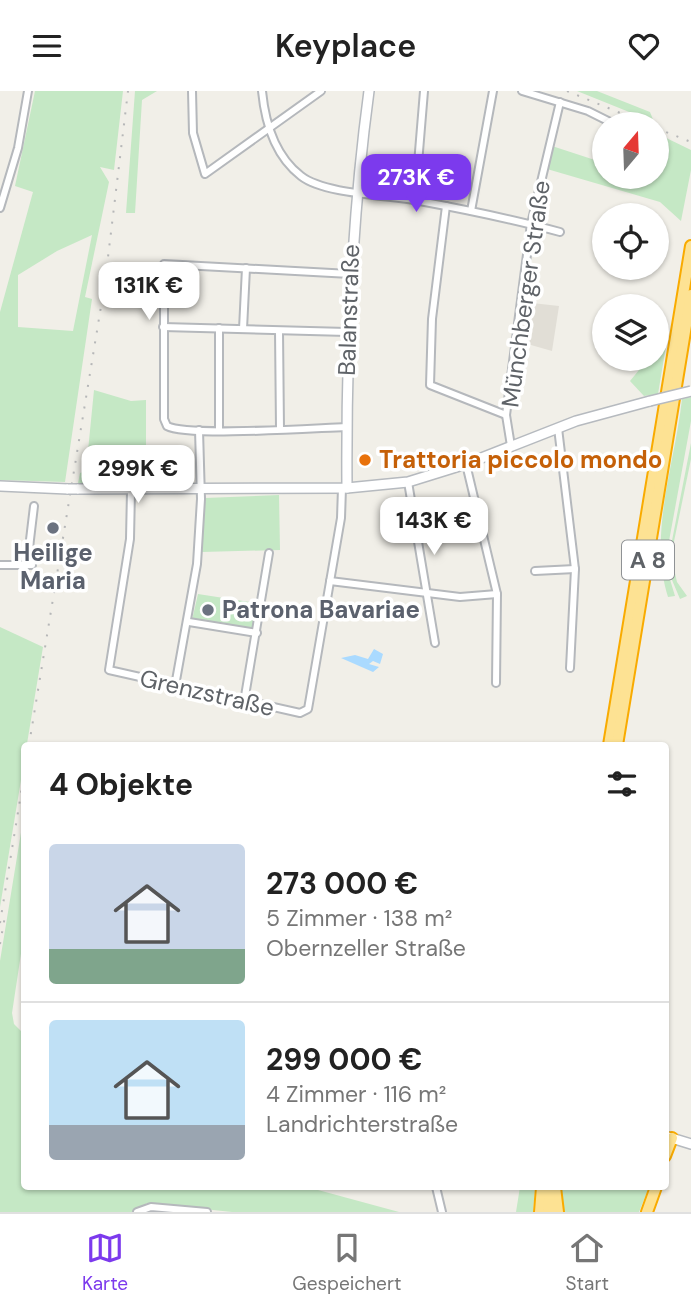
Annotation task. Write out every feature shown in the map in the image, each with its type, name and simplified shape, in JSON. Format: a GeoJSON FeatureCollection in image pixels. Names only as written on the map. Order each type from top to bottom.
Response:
{"type":"FeatureCollection","features":[{"type":"Feature","properties":{"kind":"highway","name":"A 8"},"geometry":{"type":"LineString","coordinates":[[609,742],[691,246]]}},
{"type":"Feature","properties":{"kind":"highway","name":"A 8"},"geometry":{"type":"LineString","coordinates":[[617,742],[691,295]]}},
{"type":"Feature","properties":{"kind":"highway"},"geometry":{"type":"LineString","coordinates":[[540,1212],[542,1190]]}},
{"type":"Feature","properties":{"kind":"highway"},"geometry":{"type":"LineString","coordinates":[[548,1212],[552,1190]]}},
{"type":"Feature","properties":{"kind":"highway"},"geometry":{"type":"LineString","coordinates":[[553,1190],[558,1212]]}},
{"type":"Feature","properties":{"kind":"highway"},"geometry":{"type":"LineString","coordinates":[[647,1212],[655,1190]]}},
{"type":"Feature","properties":{"kind":"street"},"geometry":{"type":"LineString","coordinates":[[0,208],[18,148],[28,91]]}},
{"type":"Feature","properties":{"kind":"street"},"geometry":{"type":"LineString","coordinates":[[192,91],[192,133],[205,174],[321,91]]}},
{"type":"Feature","properties":{"kind":"street"},"geometry":{"type":"LineString","coordinates":[[262,91],[268,130],[284,157],[301,176],[318,185],[446,206],[560,232]]}},
{"type":"Feature","properties":{"kind":"street","name":"Balanstraße"},"geometry":{"type":"LineString","coordinates":[[306,712],[345,488],[350,274],[355,192],[369,91]]}},
{"type":"Feature","properties":{"kind":"street"},"geometry":{"type":"LineString","coordinates":[[415,200],[424,91]]}},
{"type":"Feature","properties":{"kind":"street"},"geometry":{"type":"LineString","coordinates":[[471,211],[493,91]]}},
{"type":"Feature","properties":{"kind":"street"},"geometry":{"type":"LineString","coordinates":[[522,91],[592,115]]}},
{"type":"Feature","properties":{"kind":"street","name":"Münchberger Straße"},"geometry":{"type":"LineString","coordinates":[[511,446],[506,415],[531,224],[560,102]]}},
{"type":"Feature","properties":{"kind":"street"},"geometry":{"type":"LineString","coordinates":[[446,206],[432,319],[430,385],[506,415]]}},
{"type":"Feature","properties":{"kind":"street"},"geometry":{"type":"LineString","coordinates":[[346,427],[219,431],[167,426],[164,419],[164,264],[350,274]]}},
{"type":"Feature","properties":{"kind":"street"},"geometry":{"type":"LineString","coordinates":[[243,329],[246,268]]}},
{"type":"Feature","properties":{"kind":"street"},"geometry":{"type":"LineString","coordinates":[[163,327],[347,332]]}},
{"type":"Feature","properties":{"kind":"street"},"geometry":{"type":"LineString","coordinates":[[219,328],[219,431]]}},
{"type":"Feature","properties":{"kind":"street"},"geometry":{"type":"LineString","coordinates":[[279,331],[281,429]]}},
{"type":"Feature","properties":{"kind":"street"},"geometry":{"type":"LineString","coordinates":[[0,487],[131,491],[345,488],[408,482],[466,464],[558,428],[691,391]]}},
{"type":"Feature","properties":{"kind":"street"},"geometry":{"type":"LineString","coordinates":[[558,428],[575,569],[570,669]]}},
{"type":"Feature","properties":{"kind":"street"},"geometry":{"type":"LineString","coordinates":[[175,686],[189,622],[197,564],[200,490],[198,430]]}},
{"type":"Feature","properties":{"kind":"street"},"geometry":{"type":"LineString","coordinates":[[466,464],[497,594],[496,683]]}},
{"type":"Feature","properties":{"kind":"street"},"geometry":{"type":"LineString","coordinates":[[408,482],[435,643]]}},
{"type":"Feature","properties":{"kind":"street","name":"Grenzstraße"},"geometry":{"type":"LineString","coordinates":[[131,491],[130,539],[109,670],[244,702],[306,712]]}},
{"type":"Feature","properties":{"kind":"street"},"geometry":{"type":"LineString","coordinates":[[0,565],[30,565],[34,506]]}},
{"type":"Feature","properties":{"kind":"street"},"geometry":{"type":"LineString","coordinates":[[244,702],[269,552]]}},
{"type":"Feature","properties":{"kind":"street"},"geometry":{"type":"LineString","coordinates":[[535,571],[575,569]]}},
{"type":"Feature","properties":{"kind":"street"},"geometry":{"type":"LineString","coordinates":[[330,581],[460,597],[497,594]]}},
{"type":"Feature","properties":{"kind":"street"},"geometry":{"type":"LineString","coordinates":[[189,622],[257,633]]}},
{"type":"Feature","properties":{"kind":"street"},"geometry":{"type":"LineString","coordinates":[[669,1137],[691,1144]]}},
{"type":"Feature","properties":{"kind":"street"},"geometry":{"type":"LineString","coordinates":[[437,1190],[442,1212]]}},
{"type":"Feature","properties":{"kind":"street"},"geometry":{"type":"LineString","coordinates":[[137,1212],[145,1208],[160,1207],[207,1212]]}},
{"type":"Feature","properties":{"kind":"shaded area"},"geometry":{"type":"Polygon","coordinates":[[[523,302],[559,306],[552,351],[517,341],[523,302]]]}},
{"type":"Feature","properties":{"kind":"green space"},"geometry":{"type":"Polygon","coordinates":[[[35,91],[123,91],[114,170],[100,167],[109,182],[85,297],[92,299],[65,482],[0,480],[0,312],[33,192],[15,186],[35,91]],[[92,235],[57,251],[18,275],[18,327],[73,331],[92,235]]]}},
{"type":"Feature","properties":{"kind":"green space"},"geometry":{"type":"Polygon","coordinates":[[[135,91],[157,91],[142,100],[135,213],[126,213],[135,91]]]}},
{"type":"Feature","properties":{"kind":"green space"},"geometry":{"type":"Polygon","coordinates":[[[577,91],[597,91],[650,112],[629,112],[577,91]]]}},
{"type":"Feature","properties":{"kind":"green space"},"geometry":{"type":"Polygon","coordinates":[[[669,139],[691,150],[691,170],[681,221],[669,210],[669,203],[615,189],[669,189],[669,139]]]}},
{"type":"Feature","properties":{"kind":"green space"},"geometry":{"type":"Polygon","coordinates":[[[552,146],[592,159],[592,182],[547,169],[552,146]]]}},
{"type":"Feature","properties":{"kind":"green space"},"geometry":{"type":"Polygon","coordinates":[[[638,371],[662,371],[658,394],[644,396],[630,381],[638,371]]]}},
{"type":"Feature","properties":{"kind":"green space"},"geometry":{"type":"Polygon","coordinates":[[[94,390],[131,401],[146,400],[146,451],[135,451],[134,459],[109,458],[107,483],[78,483],[80,473],[86,471],[94,390]]]}},
{"type":"Feature","properties":{"kind":"green space"},"geometry":{"type":"Polygon","coordinates":[[[691,397],[691,421],[665,563],[675,596],[668,597],[661,549],[662,524],[682,399],[691,397]]]}},
{"type":"Feature","properties":{"kind":"green space"},"geometry":{"type":"Polygon","coordinates":[[[691,443],[691,459],[671,556],[677,582],[687,596],[680,599],[672,580],[669,556],[691,443]]]}},
{"type":"Feature","properties":{"kind":"green space"},"geometry":{"type":"Polygon","coordinates":[[[279,495],[280,550],[202,552],[205,498],[279,495]]]}},
{"type":"Feature","properties":{"kind":"green space"},"geometry":{"type":"Polygon","coordinates":[[[198,594],[256,603],[259,608],[253,631],[192,620],[198,594]]]}},
{"type":"Feature","properties":{"kind":"green space"},"geometry":{"type":"Polygon","coordinates":[[[0,627],[43,647],[27,742],[21,742],[21,780],[0,907],[0,627]]]}},
{"type":"Feature","properties":{"kind":"green space"},"geometry":{"type":"Polygon","coordinates":[[[21,832],[21,954],[12,1013],[14,1024],[21,1031],[21,1190],[318,1190],[399,1212],[232,1212],[147,1203],[133,1212],[0,1212],[0,961],[21,832]]]}},
{"type":"Feature","properties":{"kind":"green space"},"geometry":{"type":"Polygon","coordinates":[[[520,1190],[535,1190],[533,1212],[516,1212],[520,1190]]]}},
{"type":"Feature","properties":{"kind":"green space"},"geometry":{"type":"Polygon","coordinates":[[[561,1190],[648,1190],[639,1212],[562,1212],[561,1190]]]}},
{"type":"Feature","properties":{"kind":"water"},"geometry":{"type":"Polygon","coordinates":[[[374,649],[383,654],[380,664],[373,661],[369,664],[379,667],[373,672],[341,658],[355,655],[368,659],[374,649]]]}},
{"type":"Feature","properties":{"kind":"railway"},"geometry":{"type":"LineString","coordinates":[[29,742],[105,282],[128,91]]}},
{"type":"Feature","properties":{"kind":"railway"},"geometry":{"type":"LineString","coordinates":[[567,91],[618,112]]}},
{"type":"Feature","properties":{"kind":"railway"},"geometry":{"type":"LineString","coordinates":[[669,133],[691,142]]}},
{"type":"Feature","properties":{"kind":"railway"},"geometry":{"type":"LineString","coordinates":[[0,923],[21,794]]}},
{"type":"Feature","properties":{"kind":"railway"},"geometry":{"type":"LineString","coordinates":[[0,944],[5,916]]}},
{"type":"Feature","properties":{"kind":"place","name":"Trattoria piccolo mondo"},"geometry":{"type":"Point","coordinates":[365,460]}},
{"type":"Feature","properties":{"kind":"place","name":"Heilige Maria"},"geometry":{"type":"Point","coordinates":[53,528]}},
{"type":"Feature","properties":{"kind":"place","name":"Patrona Bavariae"},"geometry":{"type":"Point","coordinates":[208,610]}}]}
